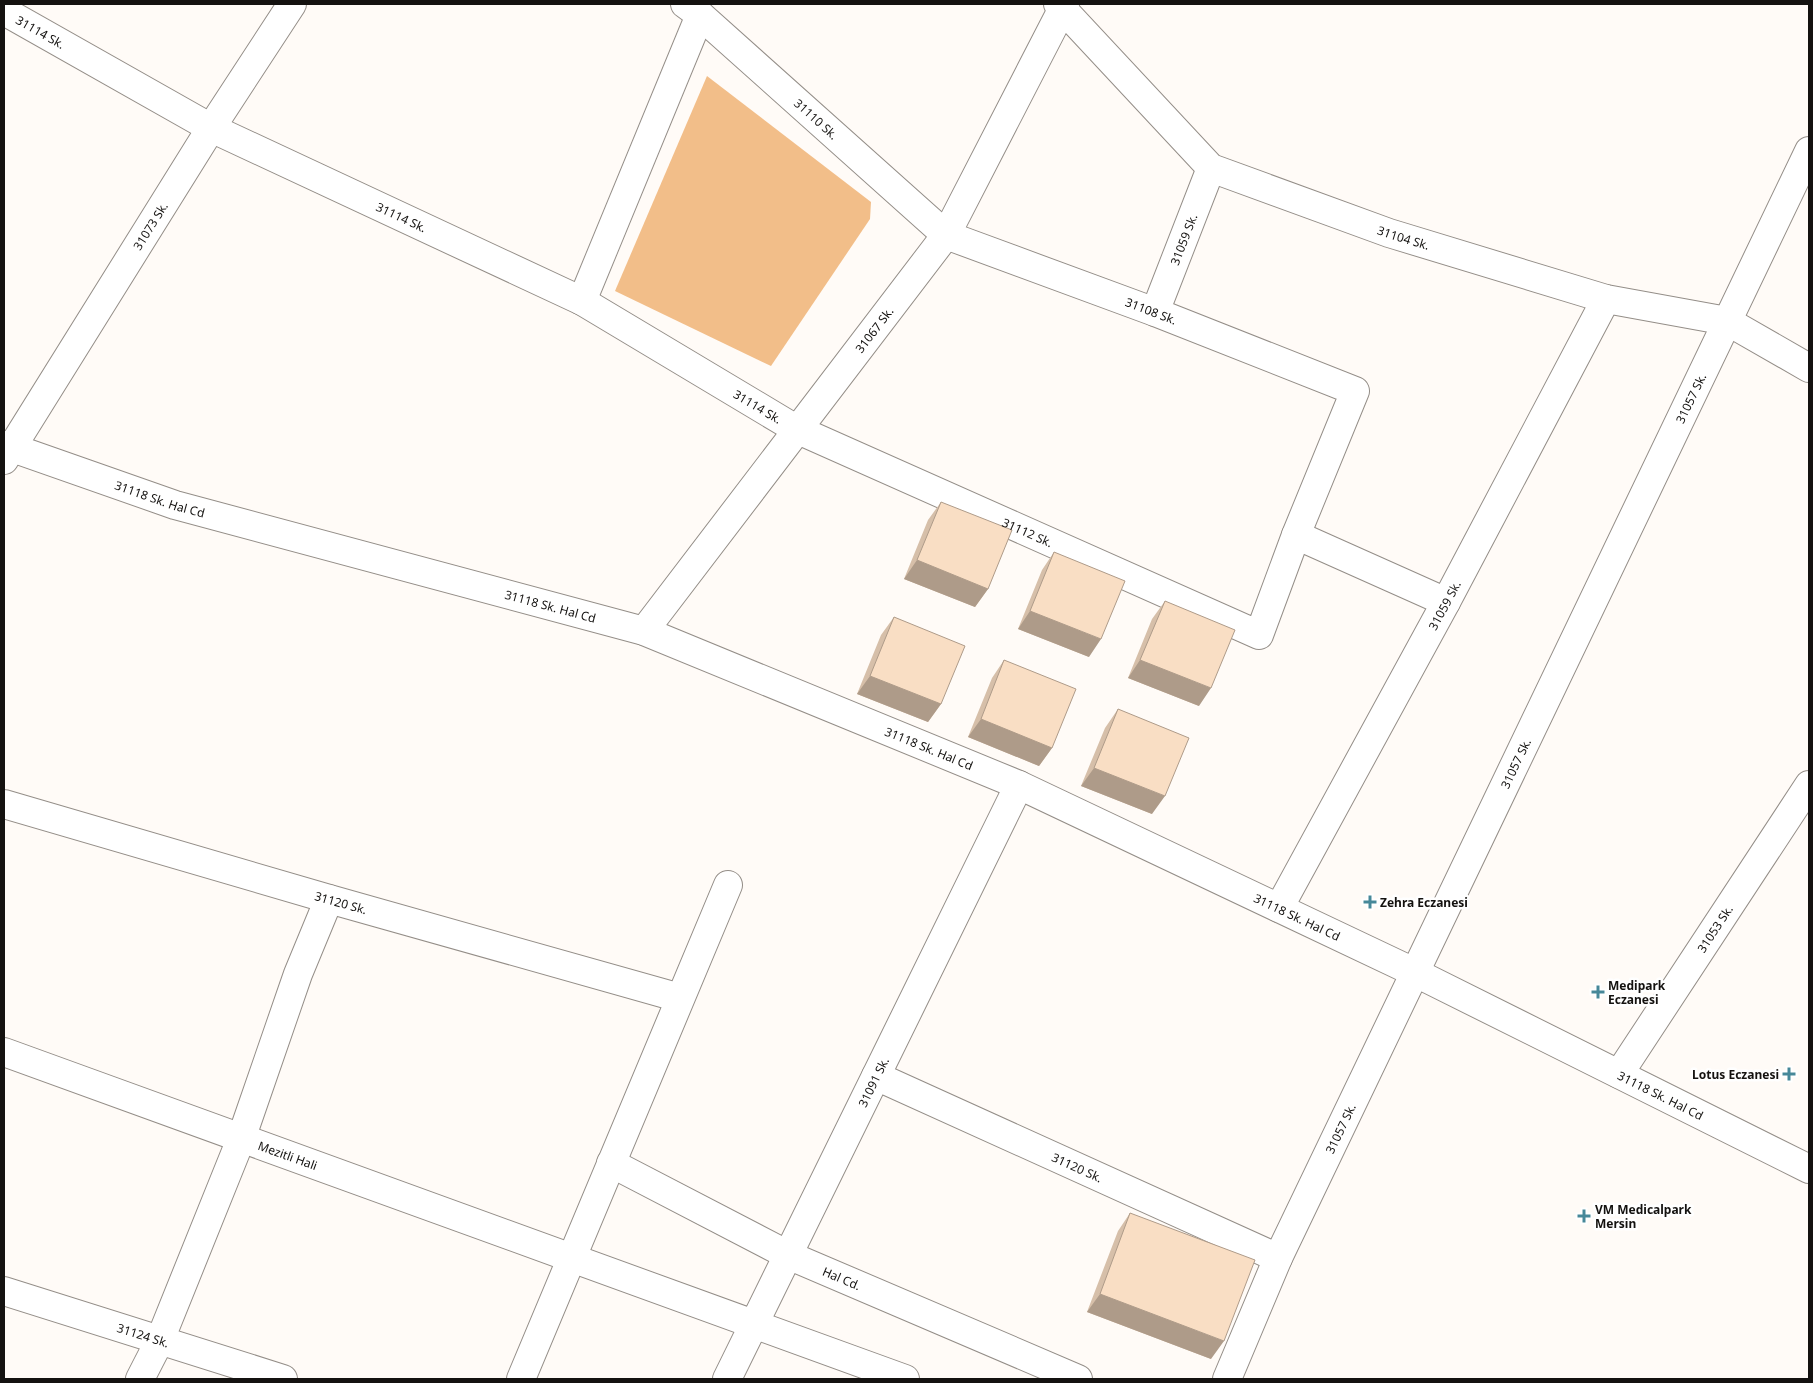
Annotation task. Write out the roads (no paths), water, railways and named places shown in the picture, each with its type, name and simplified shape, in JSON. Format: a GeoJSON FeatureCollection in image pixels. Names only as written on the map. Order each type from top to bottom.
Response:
{"type":"FeatureCollection","features":[{"type":"Feature","properties":{"kind":"street","name":"31073 Sk."},"geometry":{"type":"LineString","coordinates":[[7,452],[211,128],[292,4]]}},
{"type":"Feature","properties":{"kind":"street","name":"31104 Sk."},"geometry":{"type":"LineString","coordinates":[[1062,5],[1211,168],[1389,233],[1606,299],[1727,321],[1809,368]]}},
{"type":"Feature","properties":{"kind":"street","name":"31067 Sk."},"geometry":{"type":"LineString","coordinates":[[644,631],[796,429],[946,235],[1062,5]]}},
{"type":"Feature","properties":{"kind":"street","name":"31110 Sk."},"geometry":{"type":"LineString","coordinates":[[692,10],[946,235]]}},
{"type":"Feature","properties":{"kind":"street"},"geometry":{"type":"LineString","coordinates":[[582,301],[692,10]]}},
{"type":"Feature","properties":{"kind":"street","name":"31114 Sk."},"geometry":{"type":"LineString","coordinates":[[4,11],[211,128],[582,301],[796,429]]}},
{"type":"Feature","properties":{"kind":"street","name":"31057 Sk."},"geometry":{"type":"LineString","coordinates":[[1227,1379],[1278,1258],[1809,151]]}},
{"type":"Feature","properties":{"kind":"street","name":"31059 Sk."},"geometry":{"type":"LineString","coordinates":[[1155,312],[1211,168]]}},
{"type":"Feature","properties":{"kind":"street","name":"31108 Sk."},"geometry":{"type":"LineString","coordinates":[[946,235],[1155,312],[1355,391],[1296,535]]}},
{"type":"Feature","properties":{"kind":"street","name":"31059 Sk."},"geometry":{"type":"LineString","coordinates":[[1279,908],[1446,602],[1606,299]]}},
{"type":"Feature","properties":{"kind":"street","name":"31112 Sk."},"geometry":{"type":"LineString","coordinates":[[796,429],[1259,635],[1296,535]]}},
{"type":"Feature","properties":{"kind":"street","name":"31118 Sk. Hal Cd"},"geometry":{"type":"LineString","coordinates":[[7,452],[175,504],[644,631],[1019,785],[1416,973],[1809,1169]]}},
{"type":"Feature","properties":{"kind":"street"},"geometry":{"type":"LineString","coordinates":[[1296,535],[1446,602]]}},
{"type":"Feature","properties":{"kind":"street","name":"31053 Sk."},"geometry":{"type":"LineString","coordinates":[[1619,1074],[1809,784]]}},
{"type":"Feature","properties":{"kind":"street","name":"31091 Sk."},"geometry":{"type":"LineString","coordinates":[[728,1379],[1019,785]]}},
{"type":"Feature","properties":{"kind":"street","name":"31120 Sk."},"geometry":{"type":"LineString","coordinates":[[4,804],[329,899],[680,998]]}},
{"type":"Feature","properties":{"kind":"street"},"geometry":{"type":"LineString","coordinates":[[521,1379],[728,885]]}},
{"type":"Feature","properties":{"kind":"street"},"geometry":{"type":"LineString","coordinates":[[140,1379],[160,1340],[241,1139],[298,974],[329,899]]}},
{"type":"Feature","properties":{"kind":"street","name":"Mezitli Hali"},"geometry":{"type":"LineString","coordinates":[[4,1052],[572,1259]]}},
{"type":"Feature","properties":{"kind":"street","name":"31120 Sk."},"geometry":{"type":"LineString","coordinates":[[876,1076],[1278,1258]]}},
{"type":"Feature","properties":{"kind":"street","name":"Hal Cd."},"geometry":{"type":"LineString","coordinates":[[611,1163],[788,1255],[1078,1379]]}},
{"type":"Feature","properties":{"kind":"street"},"geometry":{"type":"LineString","coordinates":[[572,1259],[904,1379]]}},
{"type":"Feature","properties":{"kind":"street","name":"31124 Sk."},"geometry":{"type":"LineString","coordinates":[[4,1291],[283,1379]]}},
{"type":"Feature","properties":{"kind":"place","name":"Zehra Eczanesi"},"geometry":{"type":"Point","coordinates":[1370,902]}},
{"type":"Feature","properties":{"kind":"place","name":"Medipark Eczanesi"},"geometry":{"type":"Point","coordinates":[1598,992]}},
{"type":"Feature","properties":{"kind":"place","name":"Lotus Eczanesi"},"geometry":{"type":"Point","coordinates":[1789,1074]}},
{"type":"Feature","properties":{"kind":"place","name":"VM Medicalpark Mersin"},"geometry":{"type":"Point","coordinates":[1584,1216]}}]}
